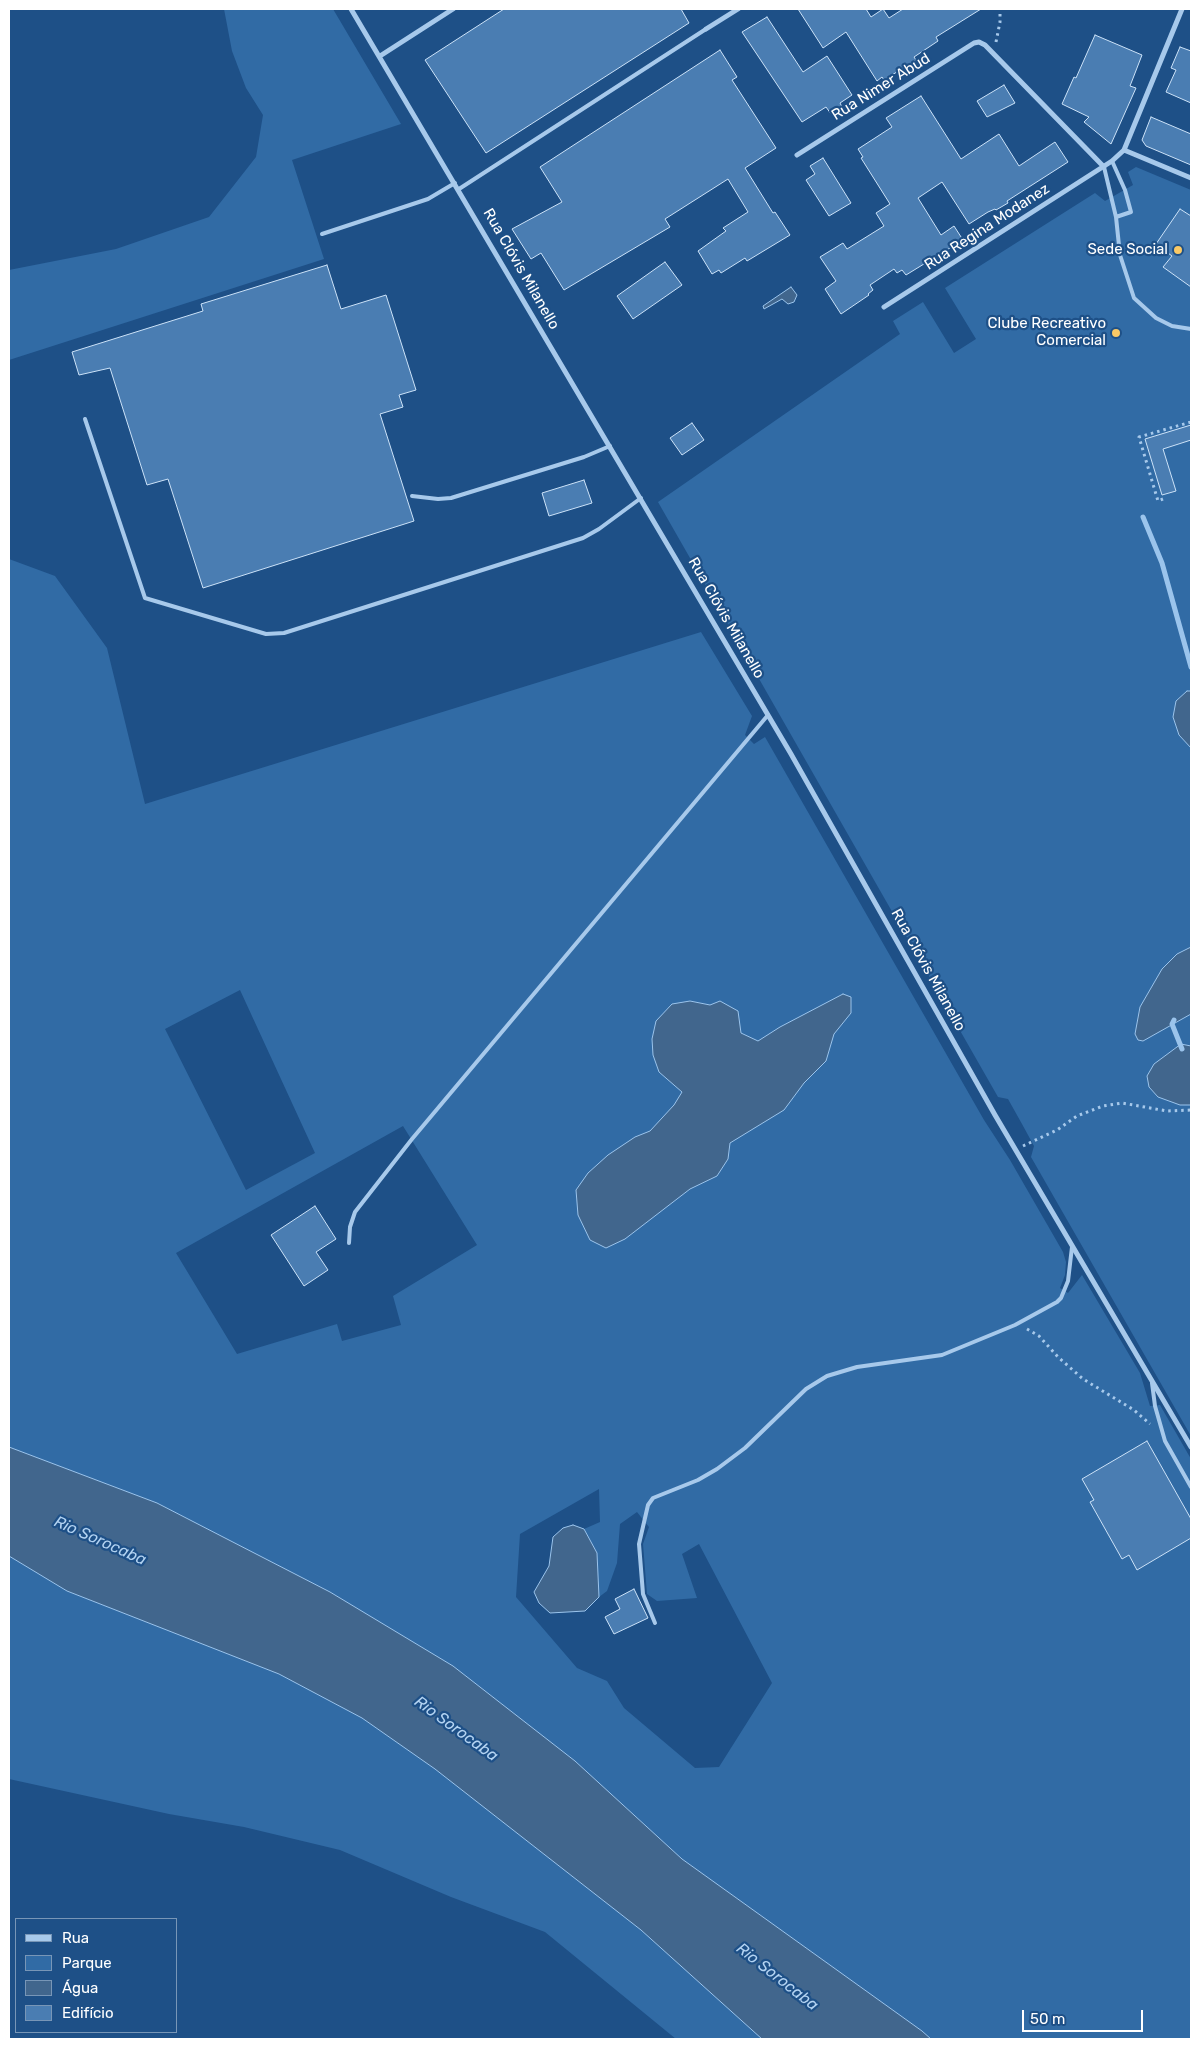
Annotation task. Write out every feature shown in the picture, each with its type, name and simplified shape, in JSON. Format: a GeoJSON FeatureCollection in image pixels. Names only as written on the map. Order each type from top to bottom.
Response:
{"type":"FeatureCollection","features":[{"type":"Feature","properties":{"kind":"street","name":"Rua Clóvis Milanello"},"geometry":{"type":"LineString","coordinates":[[351,9],[456,182],[768,715],[1016,1150],[1191,1447]]}},
{"type":"Feature","properties":{"kind":"street"},"geometry":{"type":"LineString","coordinates":[[380,56],[453,9]]}},
{"type":"Feature","properties":{"kind":"street"},"geometry":{"type":"LineString","coordinates":[[706,29],[738,9]]}},
{"type":"Feature","properties":{"kind":"street"},"geometry":{"type":"LineString","coordinates":[[1182,9],[1124,150],[1191,178]]}},
{"type":"Feature","properties":{"kind":"street","name":"Rua Nimer Abud"},"geometry":{"type":"LineString","coordinates":[[797,155],[965,48],[979,42],[986,44],[991,50]]}},
{"type":"Feature","properties":{"kind":"street"},"geometry":{"type":"LineString","coordinates":[[991,50],[1104,166]]}},
{"type":"Feature","properties":{"kind":"street","name":"Rua Regina Modanez"},"geometry":{"type":"LineString","coordinates":[[884,307],[1112,161],[1124,150]]}},
{"type":"Feature","properties":{"kind":"lane"},"geometry":{"type":"LineString","coordinates":[[459,189],[706,29]]}},
{"type":"Feature","properties":{"kind":"lane"},"geometry":{"type":"LineString","coordinates":[[1112,161],[1125,190],[1131,212],[1116,217]]}},
{"type":"Feature","properties":{"kind":"lane"},"geometry":{"type":"LineString","coordinates":[[1104,166],[1116,217],[1120,255],[1134,298],[1156,318],[1172,326],[1191,329]]}},
{"type":"Feature","properties":{"kind":"lane"},"geometry":{"type":"LineString","coordinates":[[322,234],[428,199],[456,182]]}},
{"type":"Feature","properties":{"kind":"lane"},"geometry":{"type":"LineString","coordinates":[[85,418],[145,598],[266,634],[284,633],[583,538],[599,529],[641,498]]}},
{"type":"Feature","properties":{"kind":"lane"},"geometry":{"type":"LineString","coordinates":[[412,496],[438,499],[451,498],[584,457],[610,446]]}},
{"type":"Feature","properties":{"kind":"lane"},"geometry":{"type":"LineString","coordinates":[[349,1243],[350,1227],[355,1212],[400,1154],[768,715]]}},
{"type":"Feature","properties":{"kind":"lane"},"geometry":{"type":"LineString","coordinates":[[655,1623],[643,1594],[639,1544],[648,1505],[653,1498],[698,1480],[717,1469],[745,1448],[806,1389],[827,1376],[857,1367],[942,1354],[1014,1325],[1061,1298],[1068,1281],[1072,1244]]}},
{"type":"Feature","properties":{"kind":"lane"},"geometry":{"type":"LineString","coordinates":[[1152,1380],[1151,1388],[1165,1441],[1191,1487]]}},
{"type":"Feature","properties":{"kind":"path"},"geometry":{"type":"LineString","coordinates":[[991,50],[999,29],[1000,9]]}},
{"type":"Feature","properties":{"kind":"path"},"geometry":{"type":"LineString","coordinates":[[1163,499],[1158,500],[1139,437],[1191,422]]}},
{"type":"Feature","properties":{"kind":"path"},"geometry":{"type":"LineString","coordinates":[[1016,1150],[1057,1130],[1077,1116],[1103,1106],[1122,1103],[1167,1111],[1191,1110]]}},
{"type":"Feature","properties":{"kind":"path"},"geometry":{"type":"LineString","coordinates":[[1014,1325],[1032,1330],[1071,1369],[1134,1410],[1165,1441]]}},
{"type":"Feature","properties":{"kind":"green space"},"geometry":{"type":"Polygon","coordinates":[[[224,9],[333,9],[401,124],[292,160],[324,259],[9,360],[9,270],[116,249],[209,217],[256,157],[263,115],[246,88],[232,51],[224,9]]]}},
{"type":"Feature","properties":{"kind":"green space"},"geometry":{"type":"Polygon","coordinates":[[[1136,167],[1191,190],[1191,1436],[1031,1157],[1034,1146],[1008,1099],[998,1097],[658,502],[900,334],[893,321],[923,302],[954,353],[976,339],[945,288],[1095,193],[1105,201],[1133,185],[1128,172],[1136,167]]]}},
{"type":"Feature","properties":{"kind":"green space"},"geometry":{"type":"Polygon","coordinates":[[[9,559],[55,576],[107,648],[145,804],[701,632],[752,716],[745,735],[754,744],[765,737],[984,1120],[1010,1160],[1063,1252],[1066,1262],[1065,1275],[1060,1288],[1068,1293],[1082,1275],[1140,1373],[1150,1406],[1160,1405],[1191,1459],[1191,2039],[931,2039],[682,1859],[575,1761],[453,1666],[330,1592],[157,1503],[9,1447],[9,559]],[[240,990],[165,1029],[246,1190],[315,1153],[240,990]],[[403,1126],[176,1253],[237,1354],[337,1324],[342,1341],[401,1325],[393,1296],[477,1245],[403,1126]],[[599,1489],[520,1534],[516,1597],[577,1668],[607,1681],[624,1708],[695,1768],[719,1767],[772,1683],[699,1544],[682,1554],[697,1598],[657,1601],[647,1594],[643,1544],[649,1527],[637,1512],[620,1524],[617,1563],[607,1591],[599,1597],[597,1553],[584,1529],[600,1522],[599,1489]]]}},
{"type":"Feature","properties":{"kind":"green space"},"geometry":{"type":"Polygon","coordinates":[[[9,1556],[67,1591],[279,1674],[362,1718],[435,1769],[641,1930],[762,2039],[676,2039],[545,1932],[451,1897],[340,1850],[244,1827],[169,1814],[9,1779],[9,1556]]]}},
{"type":"Feature","properties":{"kind":"water"},"geometry":{"type":"Polygon","coordinates":[[[791,287],[797,295],[794,302],[788,304],[782,299],[764,309],[763,306],[791,287]]]}},
{"type":"Feature","properties":{"kind":"water"},"geometry":{"type":"Polygon","coordinates":[[[1187,691],[1191,691],[1191,748],[1179,735],[1173,717],[1176,701],[1187,691]]]}},
{"type":"Feature","properties":{"kind":"water"},"geometry":{"type":"Polygon","coordinates":[[[1191,947],[1191,1014],[1143,1041],[1138,1040],[1135,1034],[1140,1007],[1162,969],[1177,954],[1191,947]]]}},
{"type":"Feature","properties":{"kind":"water"},"geometry":{"type":"Polygon","coordinates":[[[843,994],[851,997],[851,1013],[834,1034],[826,1061],[804,1083],[784,1110],[730,1143],[728,1159],[717,1176],[690,1189],[625,1239],[606,1248],[590,1240],[578,1215],[576,1190],[588,1173],[608,1155],[635,1137],[650,1131],[674,1105],[682,1092],[659,1072],[653,1055],[652,1039],[656,1021],[672,1004],[690,1001],[710,1005],[720,1001],[738,1011],[741,1033],[758,1041],[780,1027],[843,994]]]}},
{"type":"Feature","properties":{"kind":"water"},"geometry":{"type":"Polygon","coordinates":[[[1181,1044],[1191,1046],[1191,1105],[1180,1105],[1158,1097],[1149,1087],[1147,1076],[1154,1064],[1181,1044]]]}},
{"type":"Feature","properties":{"kind":"water","name":"Rio Sorocaba"},"geometry":{"type":"Polygon","coordinates":[[[9,1447],[157,1503],[330,1592],[453,1666],[575,1761],[682,1859],[931,2039],[762,2039],[641,1930],[435,1769],[362,1718],[279,1674],[67,1591],[9,1556],[9,1447]]]}},
{"type":"Feature","properties":{"kind":"water"},"geometry":{"type":"Polygon","coordinates":[[[573,1525],[584,1529],[597,1553],[599,1597],[585,1611],[550,1613],[539,1603],[534,1592],[549,1566],[553,1537],[563,1528],[573,1525]]]}},
{"type":"Feature","properties":{"kind":"building"},"geometry":{"type":"Polygon","coordinates":[[[504,9],[681,9],[689,23],[486,153],[425,60],[504,9]]]}},
{"type":"Feature","properties":{"kind":"building"},"geometry":{"type":"Polygon","coordinates":[[[798,9],[866,9],[871,17],[883,9],[889,18],[903,9],[981,9],[936,37],[938,41],[914,57],[916,60],[884,80],[882,77],[877,81],[846,32],[823,48],[798,9]]]}},
{"type":"Feature","properties":{"kind":"building"},"geometry":{"type":"Polygon","coordinates":[[[767,17],[803,72],[827,56],[852,95],[840,103],[842,107],[831,114],[826,107],[802,122],[742,32],[767,17]]]}},
{"type":"Feature","properties":{"kind":"building"},"geometry":{"type":"Polygon","coordinates":[[[1095,35],[1142,55],[1130,86],[1136,88],[1111,144],[1084,122],[1089,117],[1062,104],[1095,35]]]}},
{"type":"Feature","properties":{"kind":"building"},"geometry":{"type":"Polygon","coordinates":[[[1180,47],[1191,51],[1191,103],[1166,92],[1176,70],[1171,68],[1180,47]]]}},
{"type":"Feature","properties":{"kind":"building"},"geometry":{"type":"Polygon","coordinates":[[[720,50],[737,77],[732,80],[776,148],[745,168],[773,213],[775,212],[790,235],[747,261],[745,258],[721,273],[719,270],[712,274],[698,251],[726,231],[723,228],[748,212],[728,179],[665,219],[670,227],[564,290],[541,253],[531,259],[512,229],[562,202],[540,167],[720,50]]]}},
{"type":"Feature","properties":{"kind":"building"},"geometry":{"type":"Polygon","coordinates":[[[1004,85],[1015,103],[987,117],[977,101],[1004,85]]]}},
{"type":"Feature","properties":{"kind":"building"},"geometry":{"type":"Polygon","coordinates":[[[921,96],[961,159],[999,134],[1019,166],[1055,142],[1068,162],[1007,201],[1008,203],[988,212],[969,224],[942,182],[918,198],[941,235],[954,226],[963,240],[906,275],[902,270],[897,273],[894,269],[870,285],[873,290],[869,295],[841,314],[825,289],[836,281],[820,257],[843,243],[847,249],[884,226],[876,213],[890,204],[861,158],[863,157],[858,149],[892,127],[886,118],[921,96]]]}},
{"type":"Feature","properties":{"kind":"building"},"geometry":{"type":"Polygon","coordinates":[[[1151,117],[1191,134],[1191,165],[1146,146],[1142,140],[1151,117]]]}},
{"type":"Feature","properties":{"kind":"building"},"geometry":{"type":"Polygon","coordinates":[[[823,158],[851,203],[829,216],[806,180],[815,174],[810,166],[823,158]]]}},
{"type":"Feature","properties":{"kind":"building","name":"Sede Social"},"geometry":{"type":"Polygon","coordinates":[[[1180,209],[1191,216],[1191,287],[1163,267],[1172,256],[1156,244],[1180,209]]]}},
{"type":"Feature","properties":{"kind":"building"},"geometry":{"type":"Polygon","coordinates":[[[665,262],[682,285],[633,319],[617,296],[665,262]]]}},
{"type":"Feature","properties":{"kind":"building"},"geometry":{"type":"Polygon","coordinates":[[[327,265],[341,309],[386,295],[416,390],[399,395],[403,407],[380,414],[414,521],[203,588],[168,479],[147,485],[110,368],[79,375],[72,352],[203,311],[201,304],[327,265]]]}},
{"type":"Feature","properties":{"kind":"building"},"geometry":{"type":"Polygon","coordinates":[[[692,423],[704,440],[682,455],[670,438],[692,423]]]}},
{"type":"Feature","properties":{"kind":"building"},"geometry":{"type":"Polygon","coordinates":[[[1191,425],[1191,440],[1163,449],[1176,491],[1162,495],[1145,439],[1191,425]]]}},
{"type":"Feature","properties":{"kind":"building"},"geometry":{"type":"Polygon","coordinates":[[[584,480],[592,503],[549,516],[542,493],[584,480]]]}},
{"type":"Feature","properties":{"kind":"building"},"geometry":{"type":"Polygon","coordinates":[[[315,1206],[336,1239],[316,1252],[328,1270],[304,1286],[271,1235],[315,1206]]]}},
{"type":"Feature","properties":{"kind":"building"},"geometry":{"type":"Polygon","coordinates":[[[1147,1441],[1191,1519],[1191,1538],[1137,1570],[1129,1555],[1122,1559],[1090,1502],[1094,1500],[1082,1479],[1147,1441]]]}},
{"type":"Feature","properties":{"kind":"building"},"geometry":{"type":"Polygon","coordinates":[[[634,1589],[648,1618],[614,1634],[605,1617],[620,1609],[615,1599],[634,1589]]]}},
{"type":"Feature","properties":{"kind":"waterway"},"geometry":{"type":"LineString","coordinates":[[1143,517],[1162,563],[1191,667]]}},
{"type":"Feature","properties":{"kind":"waterway"},"geometry":{"type":"LineString","coordinates":[[1174,1020],[1172,1024],[1182,1049]]}},
{"type":"Feature","properties":{"kind":"place","name":"Sede Social"},"geometry":{"type":"Point","coordinates":[1178,250]}},
{"type":"Feature","properties":{"kind":"place","name":"Clube Recreativo Comercial"},"geometry":{"type":"Point","coordinates":[1116,333]}}]}
